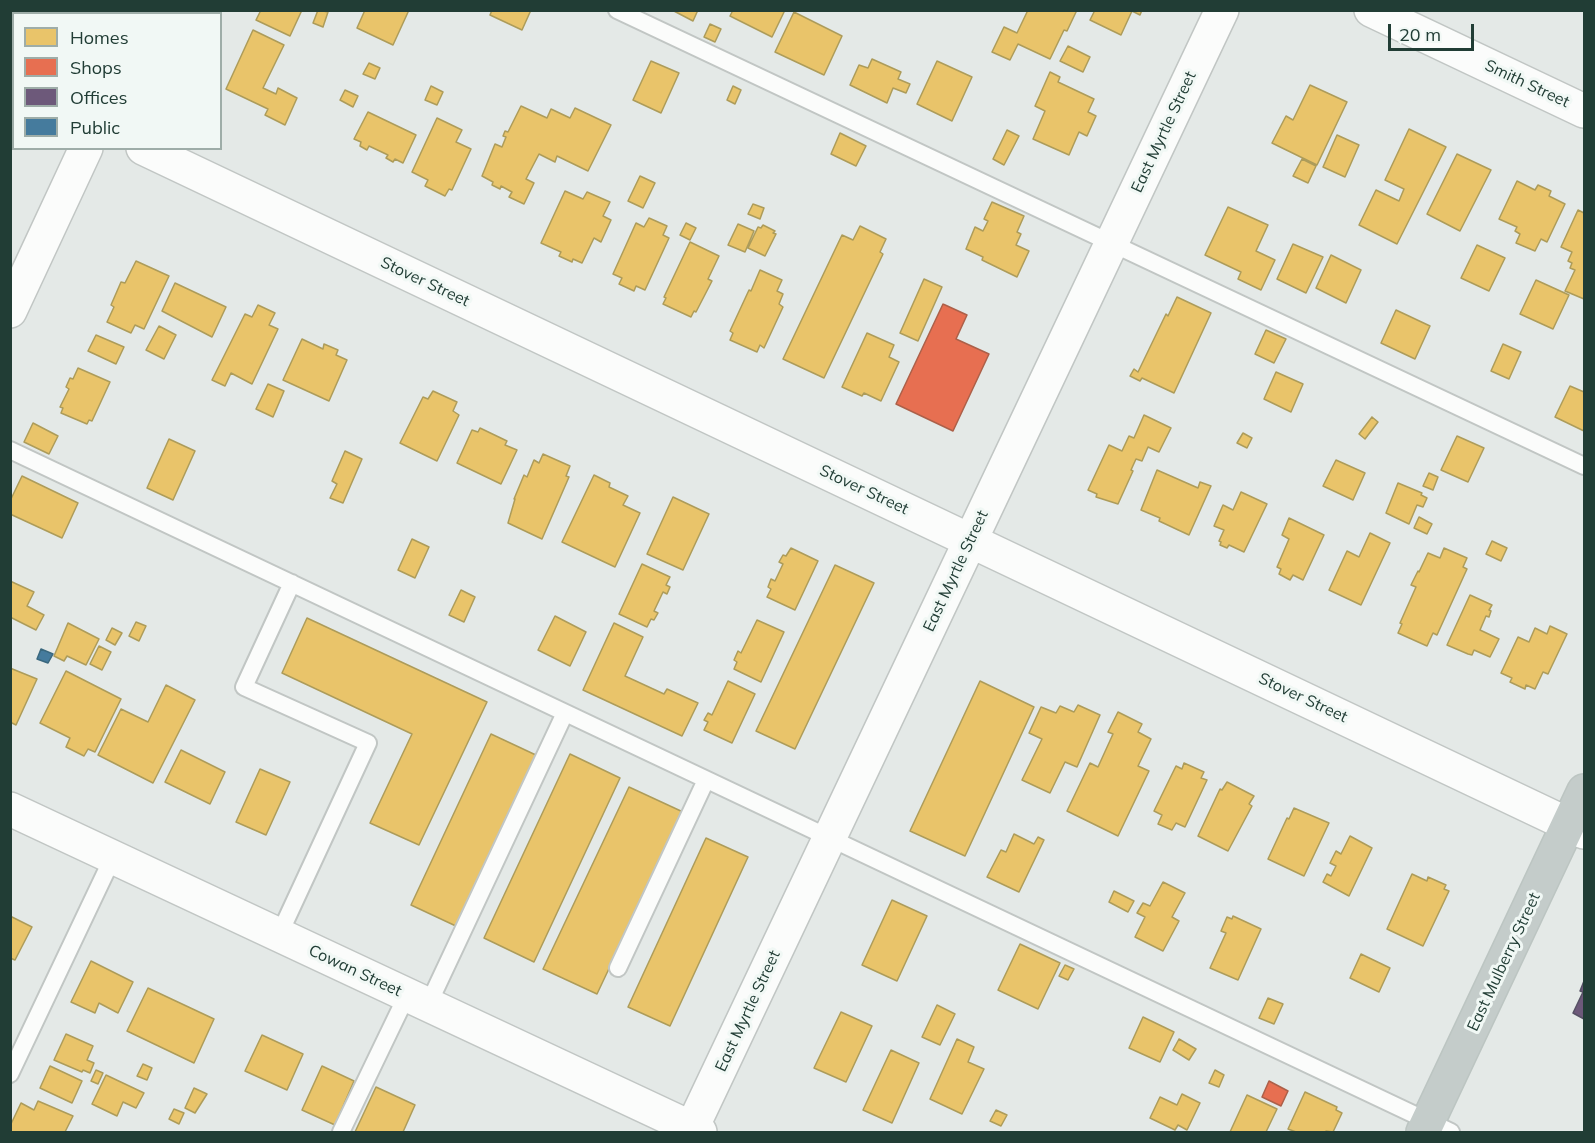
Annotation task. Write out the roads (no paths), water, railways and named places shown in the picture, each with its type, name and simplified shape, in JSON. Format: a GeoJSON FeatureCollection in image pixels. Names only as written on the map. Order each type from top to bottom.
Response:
{"type":"FeatureCollection","features":[{"type":"Feature","properties":{"kind":"highway","name":"East Mulberry Street"},"geometry":{"type":"LineString","coordinates":[[1434,1129],[1577,828],[1584,791]]}},
{"type":"Feature","properties":{"kind":"street","name":"East Myrtle Street"},"geometry":{"type":"LineString","coordinates":[[694,1131],[830,838],[1222,10]]}},
{"type":"Feature","properties":{"kind":"street","name":"Smith Street"},"geometry":{"type":"LineString","coordinates":[[1371,10],[1584,111]]}},
{"type":"Feature","properties":{"kind":"street"},"geometry":{"type":"LineString","coordinates":[[10,311],[85,150]]}},
{"type":"Feature","properties":{"kind":"street","name":"Stover Street"},"geometry":{"type":"LineString","coordinates":[[147,150],[1577,828]]}},
{"type":"Feature","properties":{"kind":"street","name":"Cowan Street"},"geometry":{"type":"LineString","coordinates":[[10,809],[694,1131]]}},
{"type":"Feature","properties":{"kind":"lane"},"geometry":{"type":"LineString","coordinates":[[617,10],[1584,466]]}},
{"type":"Feature","properties":{"kind":"lane"},"geometry":{"type":"LineString","coordinates":[[10,450],[830,838],[1434,1129]]}},
{"type":"Feature","properties":{"kind":"lane"},"geometry":{"type":"LineString","coordinates":[[279,935],[368,743],[244,687],[292,583]]}},
{"type":"Feature","properties":{"kind":"lane"},"geometry":{"type":"LineString","coordinates":[[341,1132],[417,1000],[565,713]]}},
{"type":"Feature","properties":{"kind":"lane"},"geometry":{"type":"LineString","coordinates":[[618,968],[706,780]]}},
{"type":"Feature","properties":{"kind":"lane"},"geometry":{"type":"LineString","coordinates":[[10,1074],[113,857]]}}]}
